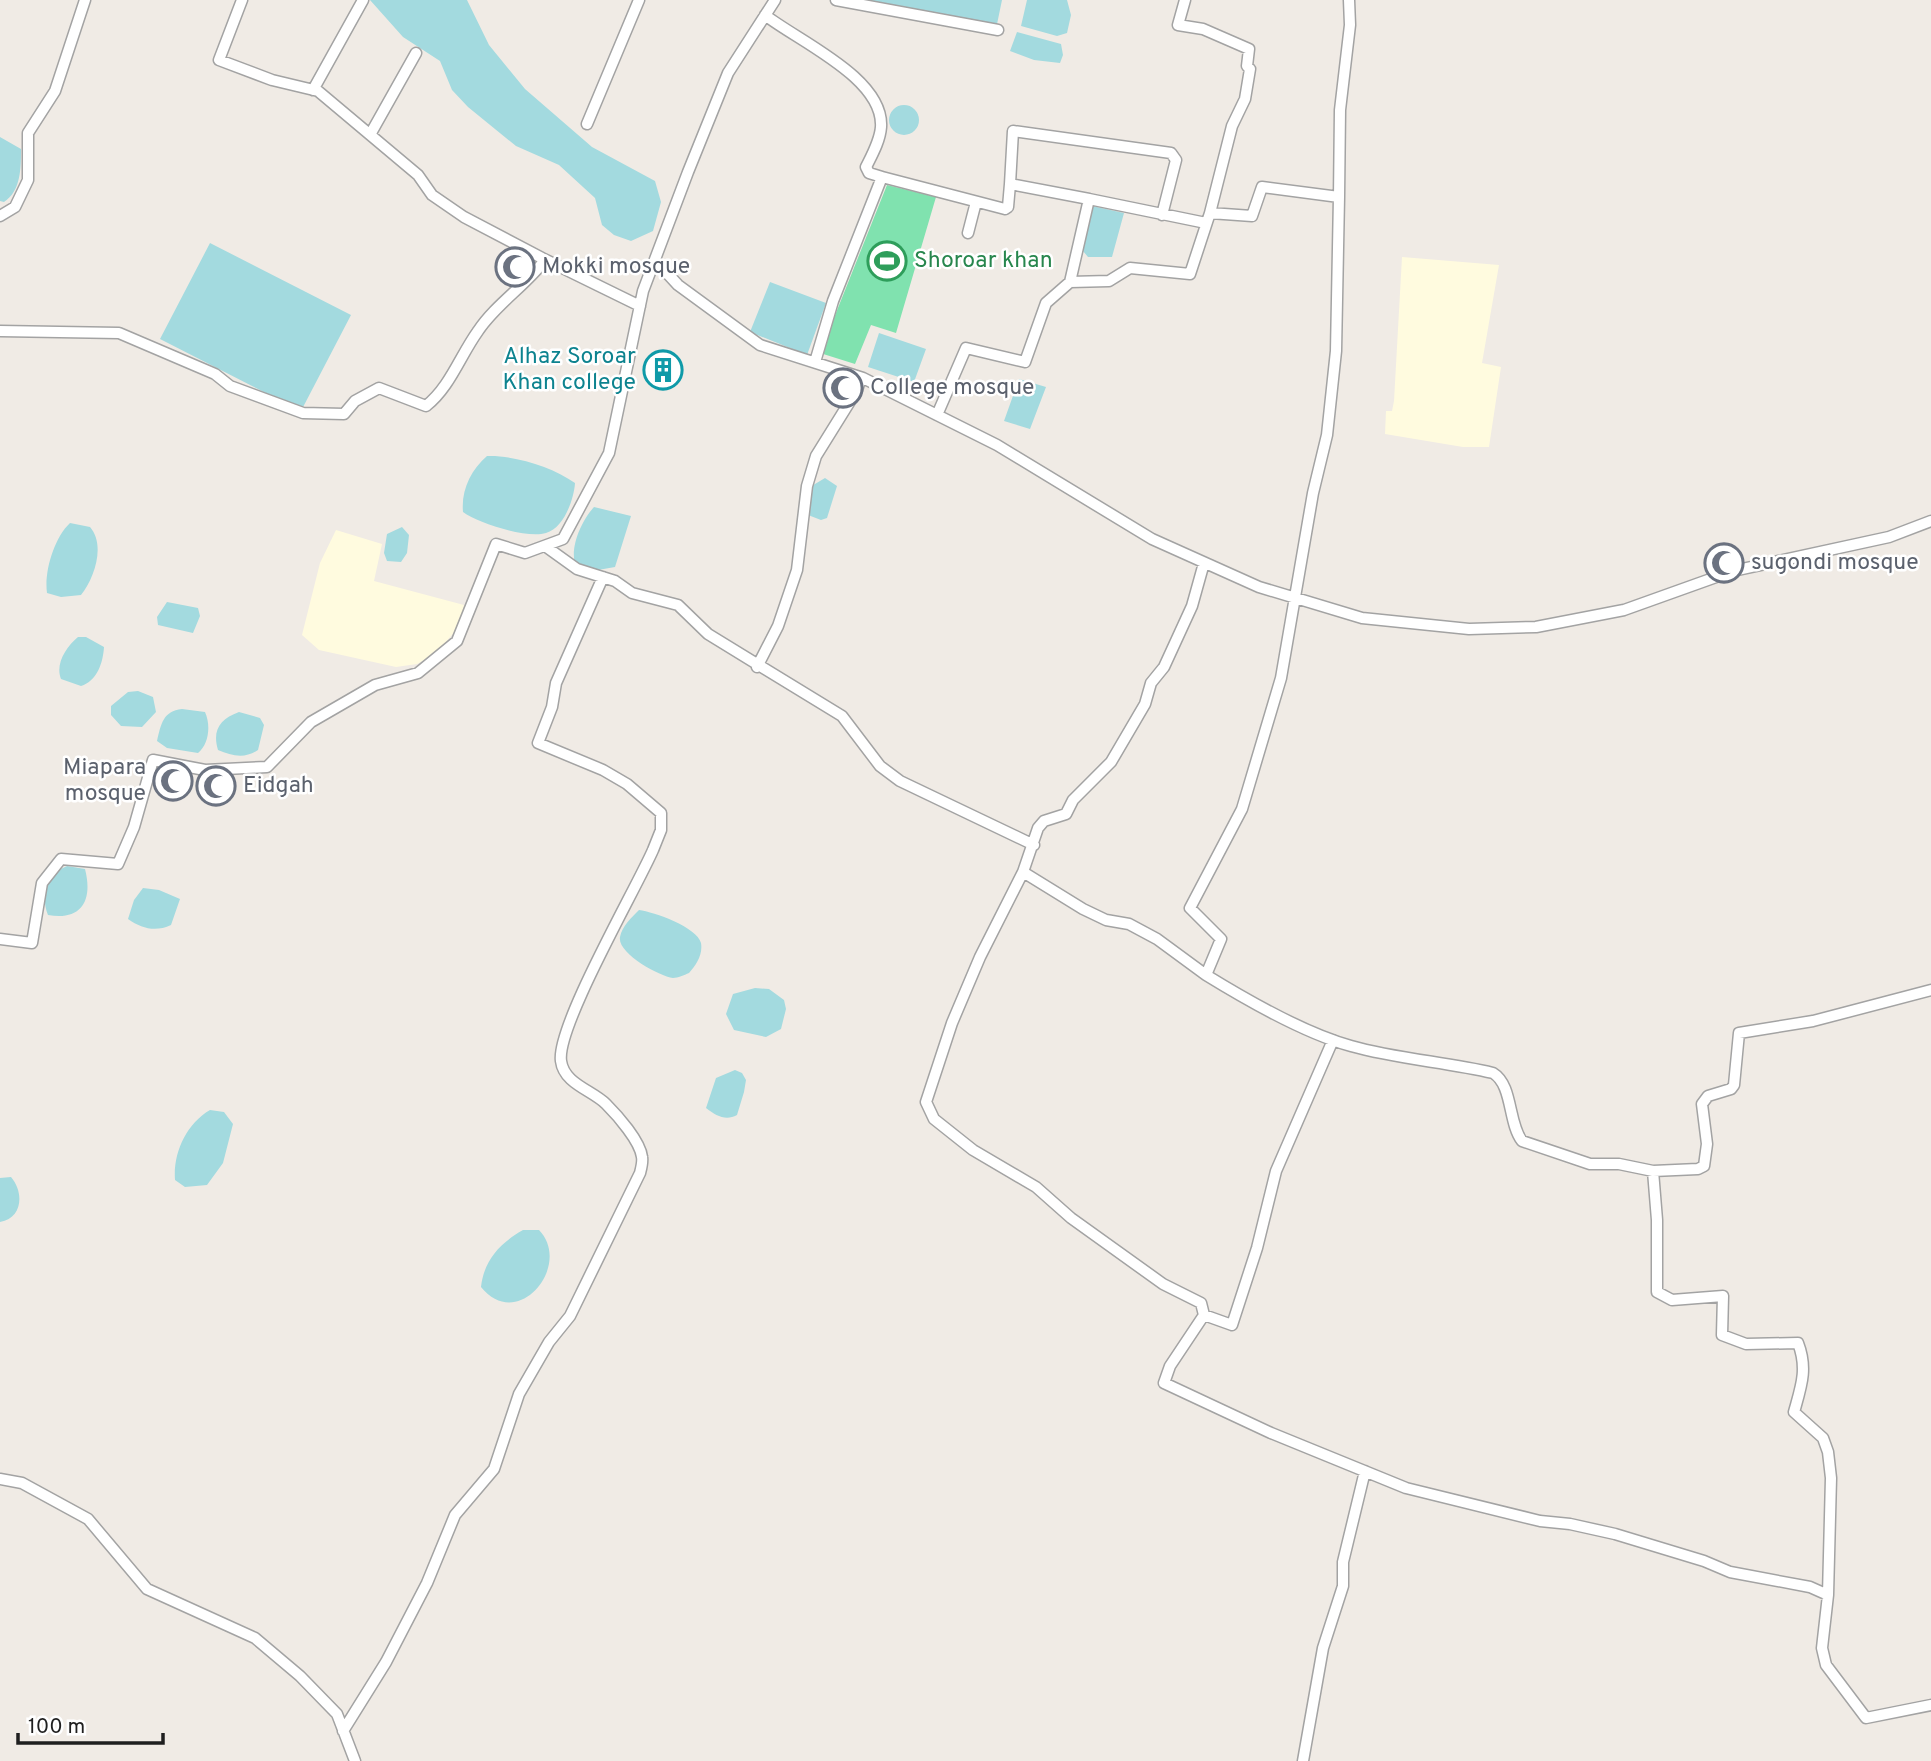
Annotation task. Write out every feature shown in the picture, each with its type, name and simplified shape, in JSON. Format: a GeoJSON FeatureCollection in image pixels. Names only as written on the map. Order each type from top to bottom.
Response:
{"type":"FeatureCollection","features":[{"type":"Feature","properties":{"kind":"street"},"geometry":{"type":"LineString","coordinates":[[0,216],[15,207],[28,180],[28,133],[55,91],[85,0]]}},
{"type":"Feature","properties":{"kind":"street"},"geometry":{"type":"LineString","coordinates":[[242,0],[219,61],[272,80],[313,90],[371,133],[418,175],[432,195],[464,217],[640,306]]}},
{"type":"Feature","properties":{"kind":"street"},"geometry":{"type":"LineString","coordinates":[[313,90],[363,0]]}},
{"type":"Feature","properties":{"kind":"street"},"geometry":{"type":"LineString","coordinates":[[587,124],[639,0]]}},
{"type":"Feature","properties":{"kind":"street"},"geometry":{"type":"LineString","coordinates":[[0,939],[32,943],[42,883],[61,859],[118,864],[134,828],[153,760],[205,770],[267,767],[311,722],[375,685],[418,673],[457,640],[496,544],[525,553],[563,539],[609,453],[640,306],[655,260],[728,74],[775,0]]}},
{"type":"Feature","properties":{"kind":"street"},"geometry":{"type":"LineString","coordinates":[[836,0],[998,30]]}},
{"type":"Feature","properties":{"kind":"street"},"geometry":{"type":"LineString","coordinates":[[1070,282],[1109,281],[1130,268],[1188,275],[1196,264],[1233,126],[1245,99],[1249,49],[1203,29],[1178,25],[1185,0]]}},
{"type":"Feature","properties":{"kind":"street"},"geometry":{"type":"LineString","coordinates":[[1206,975],[1222,939],[1190,908],[1242,809],[1282,678],[1313,493],[1327,435],[1336,351],[1340,110],[1350,25],[1349,0]]}},
{"type":"Feature","properties":{"kind":"street"},"geometry":{"type":"LineString","coordinates":[[765,15],[856,76],[879,113],[881,126],[878,141],[866,167],[869,173],[1007,208],[1013,131],[1171,153],[1176,160],[1161,215]]}},
{"type":"Feature","properties":{"kind":"street"},"geometry":{"type":"LineString","coordinates":[[371,133],[416,53]]}},
{"type":"Feature","properties":{"kind":"street"},"geometry":{"type":"LineString","coordinates":[[815,362],[829,312],[881,177]]}},
{"type":"Feature","properties":{"kind":"street"},"geometry":{"type":"LineString","coordinates":[[1010,184],[1161,215],[1208,218],[1252,216],[1261,188],[1266,187],[1339,197]]}},
{"type":"Feature","properties":{"kind":"street"},"geometry":{"type":"LineString","coordinates":[[937,415],[967,348],[1026,362],[1045,303],[1070,282],[1089,199]]}},
{"type":"Feature","properties":{"kind":"street"},"geometry":{"type":"LineString","coordinates":[[968,233],[976,202]]}},
{"type":"Feature","properties":{"kind":"street"},"geometry":{"type":"LineString","coordinates":[[0,331],[119,333],[215,374],[230,386],[303,413],[344,414],[355,401],[379,388],[426,406],[442,394],[478,330],[545,260]]}},
{"type":"Feature","properties":{"kind":"street"},"geometry":{"type":"LineString","coordinates":[[655,260],[678,285],[760,345],[861,378],[937,415],[997,445],[1152,539],[1204,563],[1294,600],[1362,618],[1469,629],[1536,627],[1624,610],[1733,571],[1889,537],[1931,522]]}},
{"type":"Feature","properties":{"kind":"street"},"geometry":{"type":"LineString","coordinates":[[757,667],[778,626],[797,570],[807,486],[816,456],[857,390],[861,378]]}},
{"type":"Feature","properties":{"kind":"street"},"geometry":{"type":"LineString","coordinates":[[545,546],[577,569],[615,581],[632,593],[678,604],[708,634],[757,667],[800,688],[842,716],[880,766],[900,781],[1034,845]]}},
{"type":"Feature","properties":{"kind":"street"},"geometry":{"type":"LineString","coordinates":[[1204,563],[1192,606],[1164,667],[1151,683],[1145,704],[1111,762],[1073,800],[1066,814],[1044,821],[1038,828],[1023,872],[980,957],[952,1023],[926,1102],[934,1119],[973,1150],[1036,1187],[1071,1218],[1163,1284],[1201,1303],[1204,1315],[1170,1366],[1164,1383],[1271,1433],[1406,1488],[1464,1504],[1615,1534],[1704,1561],[1730,1572],[1810,1587],[1828,1595]]}},
{"type":"Feature","properties":{"kind":"street"},"geometry":{"type":"LineString","coordinates":[[343,1731],[386,1662],[427,1583],[455,1515],[494,1469],[519,1394],[549,1342],[570,1316],[640,1173],[642,1157],[632,1138],[605,1103],[576,1086],[561,1063],[562,1044],[587,985],[653,850],[661,830],[661,813],[627,784],[603,770],[538,743],[552,707],[556,683],[603,577]]}},
{"type":"Feature","properties":{"kind":"street"},"geometry":{"type":"LineString","coordinates":[[1023,872],[1083,909],[1106,920],[1129,923],[1206,975],[1257,1004],[1333,1040],[1383,1054],[1493,1073],[1503,1085],[1517,1134],[1522,1141],[1590,1164],[1619,1164],[1653,1171],[1698,1169],[1704,1166],[1707,1144],[1702,1104],[1708,1096],[1731,1089],[1734,1084],[1739,1034],[1813,1021],[1931,990]]}},
{"type":"Feature","properties":{"kind":"street"},"geometry":{"type":"LineString","coordinates":[[1204,1315],[1232,1325],[1257,1248],[1276,1171],[1333,1040]]}},
{"type":"Feature","properties":{"kind":"street"},"geometry":{"type":"LineString","coordinates":[[1653,1171],[1657,1220],[1657,1292],[1672,1300],[1723,1296],[1722,1335],[1745,1344],[1798,1343],[1805,1373],[1794,1412],[1824,1438],[1831,1478],[1828,1595],[1822,1648],[1826,1665],[1866,1718],[1931,1705]]}},
{"type":"Feature","properties":{"kind":"street"},"geometry":{"type":"LineString","coordinates":[[1303,1761],[1323,1648],[1343,1586],[1343,1562],[1365,1471]]}},
{"type":"Feature","properties":{"kind":"street"},"geometry":{"type":"LineString","coordinates":[[0,1479],[22,1483],[88,1519],[147,1589],[255,1638],[300,1676],[337,1714],[355,1761]]}},
{"type":"Feature","properties":{"kind":"shaded area"},"geometry":{"type":"Polygon","coordinates":[[[1402,257],[1499,265],[1482,363],[1501,367],[1489,447],[1463,447],[1385,434],[1386,411],[1392,411],[1394,401],[1402,257]]]}},
{"type":"Feature","properties":{"kind":"shaded area"},"geometry":{"type":"Polygon","coordinates":[[[336,530],[382,544],[374,581],[464,605],[458,628],[436,653],[417,664],[396,667],[319,650],[302,635],[320,563],[336,530]]]}},
{"type":"Feature","properties":{"kind":"green space","name":"Shoroar khan"},"geometry":{"type":"Polygon","coordinates":[[[887,185],[936,197],[896,333],[871,325],[855,364],[820,353],[887,185]]]}},
{"type":"Feature","properties":{"kind":"water"},"geometry":{"type":"Polygon","coordinates":[[[370,0],[467,0],[489,45],[525,89],[592,147],[655,181],[661,202],[653,231],[631,241],[614,235],[602,225],[595,198],[559,165],[516,146],[468,107],[452,90],[440,61],[403,37],[370,0]]]}},
{"type":"Feature","properties":{"kind":"water"},"geometry":{"type":"Polygon","coordinates":[[[857,0],[1002,0],[996,29],[857,0]]]}},
{"type":"Feature","properties":{"kind":"water"},"geometry":{"type":"Polygon","coordinates":[[[1027,0],[1067,0],[1071,15],[1067,33],[1057,36],[1021,26],[1027,0]]]}},
{"type":"Feature","properties":{"kind":"water"},"geometry":{"type":"Polygon","coordinates":[[[1017,32],[1061,44],[1063,55],[1060,63],[1034,60],[1010,51],[1017,32]]]}},
{"type":"Feature","properties":{"kind":"water"},"geometry":{"type":"Polygon","coordinates":[[[904,105],[910,106],[918,114],[918,126],[910,134],[904,135],[898,134],[890,126],[889,120],[890,114],[898,106],[904,105]]]}},
{"type":"Feature","properties":{"kind":"water"},"geometry":{"type":"Polygon","coordinates":[[[0,137],[21,149],[17,185],[4,202],[0,201],[0,137]]]}},
{"type":"Feature","properties":{"kind":"water"},"geometry":{"type":"Polygon","coordinates":[[[1092,206],[1124,213],[1112,257],[1088,257],[1083,251],[1092,206]]]}},
{"type":"Feature","properties":{"kind":"water"},"geometry":{"type":"Polygon","coordinates":[[[210,243],[351,315],[301,411],[160,339],[210,243]]]}},
{"type":"Feature","properties":{"kind":"water"},"geometry":{"type":"Polygon","coordinates":[[[770,282],[826,303],[807,355],[750,332],[770,282]]]}},
{"type":"Feature","properties":{"kind":"water"},"geometry":{"type":"Polygon","coordinates":[[[879,333],[926,349],[914,382],[868,367],[879,333]]]}},
{"type":"Feature","properties":{"kind":"water"},"geometry":{"type":"Polygon","coordinates":[[[1019,379],[1046,387],[1030,429],[1004,421],[1019,379]]]}},
{"type":"Feature","properties":{"kind":"water"},"geometry":{"type":"Polygon","coordinates":[[[487,456],[533,463],[575,483],[570,505],[558,525],[546,533],[527,534],[491,525],[463,512],[468,481],[487,456]]]}},
{"type":"Feature","properties":{"kind":"water"},"geometry":{"type":"Polygon","coordinates":[[[825,478],[837,486],[827,518],[821,520],[808,515],[810,487],[825,478]]]}},
{"type":"Feature","properties":{"kind":"water"},"geometry":{"type":"Polygon","coordinates":[[[594,507],[631,516],[615,567],[598,570],[575,564],[574,549],[578,534],[594,507]]]}},
{"type":"Feature","properties":{"kind":"water"},"geometry":{"type":"Polygon","coordinates":[[[70,523],[90,527],[95,534],[98,552],[94,571],[81,595],[61,597],[47,593],[47,575],[55,546],[70,523]]]}},
{"type":"Feature","properties":{"kind":"water"},"geometry":{"type":"Polygon","coordinates":[[[402,527],[409,535],[407,553],[401,562],[387,561],[384,553],[387,534],[402,527]]]}},
{"type":"Feature","properties":{"kind":"water"},"geometry":{"type":"Polygon","coordinates":[[[167,602],[198,608],[200,616],[193,633],[158,625],[157,617],[167,602]]]}},
{"type":"Feature","properties":{"kind":"water"},"geometry":{"type":"Polygon","coordinates":[[[78,637],[86,637],[104,647],[98,671],[87,684],[81,686],[61,679],[59,668],[69,646],[78,637]]]}},
{"type":"Feature","properties":{"kind":"water"},"geometry":{"type":"Polygon","coordinates":[[[138,691],[153,697],[156,712],[142,727],[121,726],[111,715],[111,706],[128,692],[138,691]]]}},
{"type":"Feature","properties":{"kind":"water"},"geometry":{"type":"Polygon","coordinates":[[[182,709],[205,712],[207,717],[207,740],[198,753],[167,748],[157,741],[167,716],[182,709]]]}},
{"type":"Feature","properties":{"kind":"water"},"geometry":{"type":"Polygon","coordinates":[[[239,712],[260,718],[264,725],[258,750],[243,756],[218,750],[216,743],[219,726],[239,712]]]}},
{"type":"Feature","properties":{"kind":"water"},"geometry":{"type":"Polygon","coordinates":[[[67,866],[85,869],[86,899],[77,911],[69,915],[48,915],[45,900],[47,886],[54,874],[67,866]]]}},
{"type":"Feature","properties":{"kind":"water"},"geometry":{"type":"Polygon","coordinates":[[[143,888],[159,890],[180,899],[171,925],[149,928],[128,919],[134,900],[143,888]]]}},
{"type":"Feature","properties":{"kind":"water"},"geometry":{"type":"Polygon","coordinates":[[[639,910],[674,921],[698,937],[701,943],[700,956],[689,973],[675,978],[667,976],[640,963],[625,950],[621,943],[621,933],[639,910]]]}},
{"type":"Feature","properties":{"kind":"water"},"geometry":{"type":"Polygon","coordinates":[[[755,988],[769,989],[784,1000],[786,1009],[781,1029],[766,1037],[734,1030],[726,1014],[733,994],[755,988]]]}},
{"type":"Feature","properties":{"kind":"water"},"geometry":{"type":"Polygon","coordinates":[[[735,1070],[742,1073],[746,1080],[744,1092],[737,1115],[721,1117],[706,1108],[716,1078],[735,1070]]]}},
{"type":"Feature","properties":{"kind":"water"},"geometry":{"type":"Polygon","coordinates":[[[210,1110],[224,1112],[233,1124],[223,1163],[207,1185],[185,1187],[175,1180],[179,1150],[194,1123],[210,1110]]]}},
{"type":"Feature","properties":{"kind":"water"},"geometry":{"type":"Polygon","coordinates":[[[11,1177],[18,1190],[19,1204],[8,1220],[0,1222],[0,1178],[11,1177]]]}},
{"type":"Feature","properties":{"kind":"water"},"geometry":{"type":"Polygon","coordinates":[[[523,1230],[539,1230],[548,1244],[549,1260],[545,1276],[537,1289],[525,1298],[510,1302],[496,1299],[481,1287],[486,1269],[494,1253],[523,1230]]]}},
{"type":"Feature","properties":{"kind":"place","name":"Shoroar khan"},"geometry":{"type":"Point","coordinates":[887,261]}},
{"type":"Feature","properties":{"kind":"place","name":"Mokki mosque"},"geometry":{"type":"Point","coordinates":[515,267]}},
{"type":"Feature","properties":{"kind":"place","name":"Alhaz Soroar Khan college"},"geometry":{"type":"Point","coordinates":[663,370]}},
{"type":"Feature","properties":{"kind":"place","name":"College mosque"},"geometry":{"type":"Point","coordinates":[843,388]}},
{"type":"Feature","properties":{"kind":"place","name":"sugondi mosque"},"geometry":{"type":"Point","coordinates":[1724,563]}},
{"type":"Feature","properties":{"kind":"place","name":"Miapara mosque"},"geometry":{"type":"Point","coordinates":[173,781]}},
{"type":"Feature","properties":{"kind":"place","name":"Eidgah"},"geometry":{"type":"Point","coordinates":[216,786]}}]}
